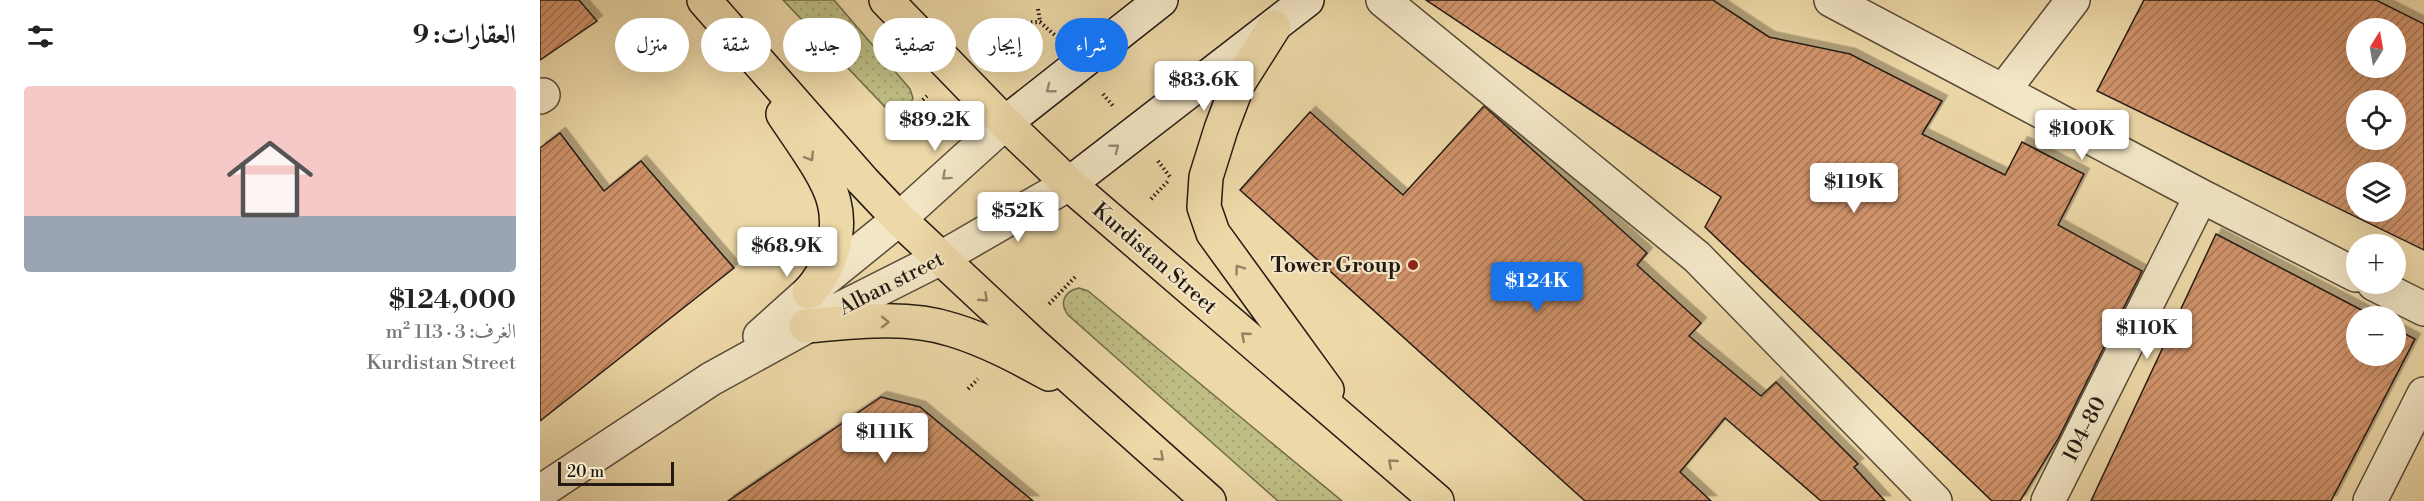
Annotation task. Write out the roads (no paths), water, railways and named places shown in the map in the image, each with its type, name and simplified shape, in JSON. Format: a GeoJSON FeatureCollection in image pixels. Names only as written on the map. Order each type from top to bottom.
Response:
{"type":"FeatureCollection","features":[{"type":"Feature","properties":{"kind":"highway"},"geometry":{"type":"LineString","coordinates":[[704,0],[720,18]]}},
{"type":"Feature","properties":{"kind":"highway","name":"Kurdistan Street"},"geometry":{"type":"LineString","coordinates":[[886,0],[1005,123],[1069,184],[1437,501]]}},
{"type":"Feature","properties":{"kind":"highway"},"geometry":{"type":"LineString","coordinates":[[1274,27],[1238,84],[1206,177],[1204,207],[1213,233],[1360,435]]}},
{"type":"Feature","properties":{"kind":"highway"},"geometry":{"type":"LineString","coordinates":[[757,72],[828,187],[835,203],[836,240],[824,273],[809,292]]}},
{"type":"Feature","properties":{"kind":"highway"},"geometry":{"type":"LineString","coordinates":[[767,72],[900,219],[1209,501]]}},
{"type":"Feature","properties":{"kind":"highway"},"geometry":{"type":"LineString","coordinates":[[806,326],[877,322],[921,324],[952,330],[1020,358],[1079,389],[1132,432]]}},
{"type":"Feature","properties":{"kind":"street","name":"Alban street"},"geometry":{"type":"LineString","coordinates":[[711,379],[809,292],[900,219],[1005,123],[1161,0]]}},
{"type":"Feature","properties":{"kind":"street","name":"Alban street"},"geometry":{"type":"LineString","coordinates":[[540,492],[711,379],[806,326],[941,258],[1069,184],[1307,0]]}},
{"type":"Feature","properties":{"kind":"street"},"geometry":{"type":"LineString","coordinates":[[1383,0],[1697,257],[1935,501]]}},
{"type":"Feature","properties":{"kind":"street"},"geometry":{"type":"LineString","coordinates":[[1831,0],[2201,196],[2346,270]]}},
{"type":"Feature","properties":{"kind":"street"},"geometry":{"type":"LineString","coordinates":[[2003,91],[2073,0]]}},
{"type":"Feature","properties":{"kind":"street","name":"104-80"},"geometry":{"type":"LineString","coordinates":[[2048,501],[2201,196]]}},
{"type":"Feature","properties":{"kind":"street"},"geometry":{"type":"LineString","coordinates":[[2394,294],[2424,309]]}},
{"type":"Feature","properties":{"kind":"street"},"geometry":{"type":"LineString","coordinates":[[2370,501],[2424,394]]}},
{"type":"Feature","properties":{"kind":"place","name":"Tower Group"},"geometry":{"type":"Point","coordinates":[1413,265]}}]}
